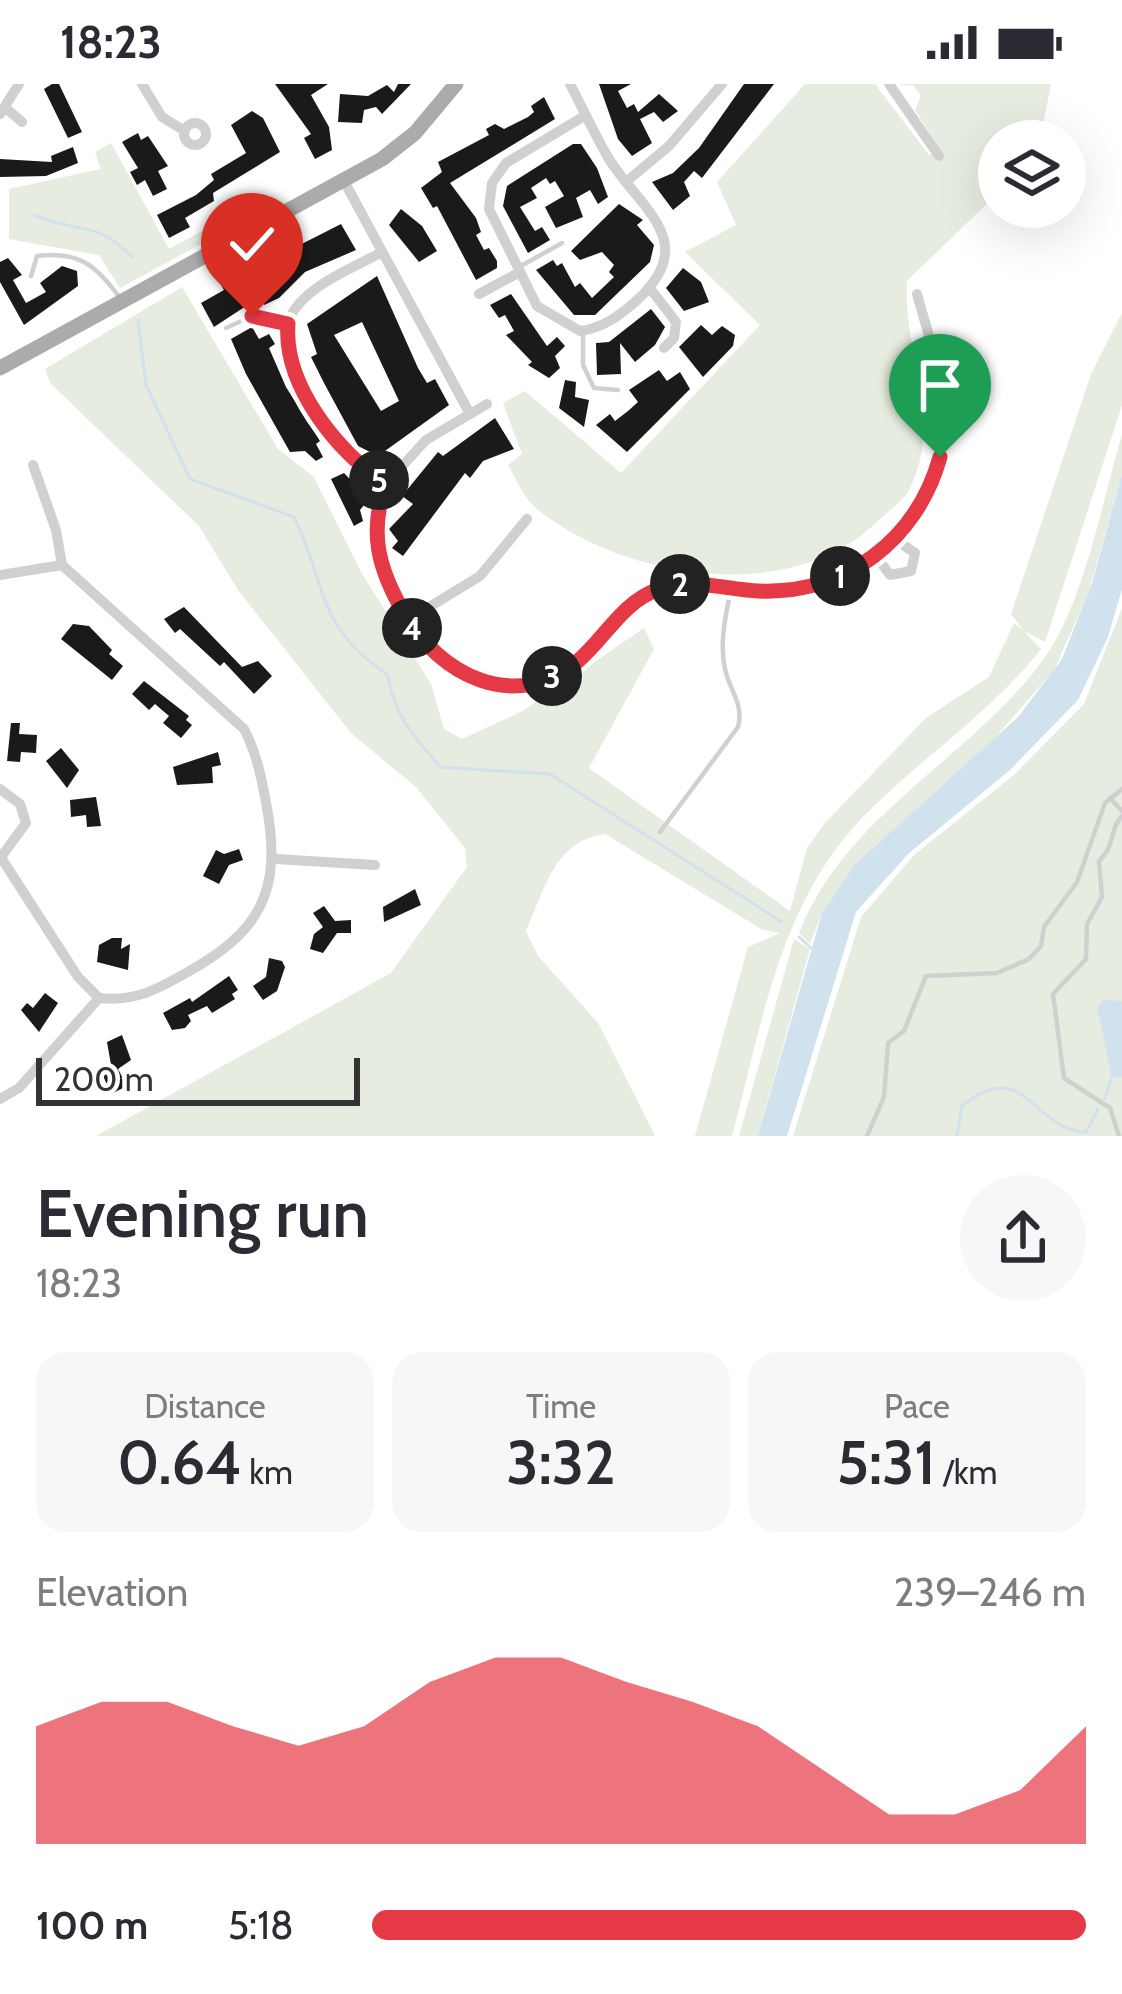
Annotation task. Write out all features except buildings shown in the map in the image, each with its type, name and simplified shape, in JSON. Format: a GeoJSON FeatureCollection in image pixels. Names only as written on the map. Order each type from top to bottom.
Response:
{"type":"FeatureCollection","features":[{"type":"Feature","properties":{"kind":"main road"},"geometry":{"type":"LineString","coordinates":[[0,368],[344,181],[415,133],[456,84]]}},
{"type":"Feature","properties":{"kind":"street"},"geometry":{"type":"LineString","coordinates":[[19,84],[3,112],[22,122]]}},
{"type":"Feature","properties":{"kind":"street"},"geometry":{"type":"LineString","coordinates":[[142,84],[162,117],[185,131]]}},
{"type":"Feature","properties":{"kind":"street"},"geometry":{"type":"LineString","coordinates":[[570,84],[627,182],[657,217],[664,251],[650,287],[618,317],[581,330],[545,315],[491,223],[490,190],[506,163],[586,115]]}},
{"type":"Feature","properties":{"kind":"street"},"geometry":{"type":"LineString","coordinates":[[627,182],[669,146],[722,84]]}},
{"type":"Feature","properties":{"kind":"street"},"geometry":{"type":"LineString","coordinates":[[889,84],[939,156]]}},
{"type":"Feature","properties":{"kind":"street"},"geometry":{"type":"LineString","coordinates":[[344,181],[470,414]]}},
{"type":"Feature","properties":{"kind":"street"},"geometry":{"type":"LineString","coordinates":[[380,254],[310,293],[288,324],[288,347],[337,444],[386,484]]}},
{"type":"Feature","properties":{"kind":"street"},"geometry":{"type":"LineString","coordinates":[[479,294],[517,271]]}},
{"type":"Feature","properties":{"kind":"street"},"geometry":{"type":"LineString","coordinates":[[650,287],[676,322],[674,338],[664,348]]}},
{"type":"Feature","properties":{"kind":"street"},"geometry":{"type":"LineString","coordinates":[[487,404],[406,456],[386,484],[377,507],[378,558],[408,620],[436,659],[481,682],[517,685],[565,670],[633,603],[660,588],[780,591],[819,585],[876,556],[896,540],[936,472],[944,428],[939,378],[916,294]]}},
{"type":"Feature","properties":{"kind":"street"},"geometry":{"type":"LineString","coordinates":[[0,1099],[19,1088],[99,998],[145,996],[217,956],[254,920],[276,859],[255,752],[244,729],[62,566],[56,530],[33,466]]}},
{"type":"Feature","properties":{"kind":"street"},"geometry":{"type":"LineString","coordinates":[[408,620],[479,576],[527,520]]}},
{"type":"Feature","properties":{"kind":"street"},"geometry":{"type":"LineString","coordinates":[[876,556],[890,575],[910,571],[915,553],[896,540]]}},
{"type":"Feature","properties":{"kind":"street"},"geometry":{"type":"LineString","coordinates":[[0,575],[62,566]]}},
{"type":"Feature","properties":{"kind":"street"},"geometry":{"type":"LineString","coordinates":[[0,789],[20,804],[26,824],[1,856],[78,976],[99,998]]}},
{"type":"Feature","properties":{"kind":"street"},"geometry":{"type":"LineString","coordinates":[[276,859],[375,865]]}},
{"type":"Feature","properties":{"kind":"lane"},"geometry":{"type":"LineString","coordinates":[[517,271],[562,243]]}},
{"type":"Feature","properties":{"kind":"lane"},"geometry":{"type":"LineString","coordinates":[[31,276],[37,256],[77,256],[99,269],[123,303]]}},
{"type":"Feature","properties":{"kind":"lane"},"geometry":{"type":"LineString","coordinates":[[226,328],[252,316],[288,324]]}},
{"type":"Feature","properties":{"kind":"lane"},"geometry":{"type":"LineString","coordinates":[[581,330],[586,378],[595,388],[618,390]]}},
{"type":"Feature","properties":{"kind":"lane"},"geometry":{"type":"LineString","coordinates":[[660,832],[738,727],[742,710],[725,670],[722,638],[730,588]]}},
{"type":"Feature","properties":{"kind":"lane"},"geometry":{"type":"LineString","coordinates":[[867,1136],[884,1097],[888,1043],[904,1031],[926,976],[997,973],[1029,959],[1041,946],[1044,927],[1077,883],[1110,798],[1122,788]]}},
{"type":"Feature","properties":{"kind":"lane"},"geometry":{"type":"LineString","coordinates":[[1110,798],[1122,813],[1113,827],[1112,846],[1099,861],[1102,897],[1087,924],[1086,959],[1053,994],[1064,1078],[1117,1115],[1118,1136]]}},
{"type":"Feature","properties":{"kind":"shaded area"},"geometry":{"type":"Polygon","coordinates":[[[805,84],[875,84],[929,155],[941,151],[915,110],[921,96],[914,86],[899,84],[1051,84],[1044,120],[978,120],[978,212],[907,281],[924,435],[910,488],[842,548],[801,565],[756,573],[709,574],[616,553],[538,510],[508,465],[522,454],[503,403],[525,391],[621,473],[760,325],[685,252],[736,225],[717,182],[805,84]]]}},
{"type":"Feature","properties":{"kind":"shaded area"},"geometry":{"type":"Polygon","coordinates":[[[111,143],[169,249],[226,218],[236,225],[120,288],[99,255],[9,239],[9,189],[101,169],[95,152],[111,143]]]}},
{"type":"Feature","properties":{"kind":"shaded area"},"geometry":{"type":"Polygon","coordinates":[[[182,287],[278,449],[314,477],[361,572],[431,684],[444,729],[462,739],[521,712],[644,628],[654,649],[589,768],[790,911],[807,848],[824,824],[927,717],[989,677],[1014,623],[1041,649],[1000,695],[862,818],[811,888],[777,968],[732,1136],[695,1136],[748,947],[780,933],[763,930],[605,834],[574,846],[553,869],[526,931],[538,956],[598,1023],[655,1136],[96,1136],[391,973],[467,867],[465,848],[416,787],[351,733],[238,590],[199,526],[50,383],[45,369],[182,287]]]}},
{"type":"Feature","properties":{"kind":"shaded area"},"geometry":{"type":"Polygon","coordinates":[[[1122,313],[1122,405],[1045,642],[1024,631],[1011,614],[1091,374],[1122,313]]]}},
{"type":"Feature","properties":{"kind":"shaded area"},"geometry":{"type":"Polygon","coordinates":[[[1122,434],[1122,474],[1088,594],[1054,670],[994,739],[854,865],[822,913],[810,944],[799,933],[820,891],[847,854],[981,728],[1043,660],[1081,582],[1122,434]]]}},
{"type":"Feature","properties":{"kind":"shaded area"},"geometry":{"type":"Polygon","coordinates":[[[1122,608],[1122,1136],[793,1136],[861,917],[914,855],[1015,774],[1084,704],[1122,608]]]}},
{"type":"Feature","properties":{"kind":"shaded area"},"geometry":{"type":"Polygon","coordinates":[[[794,939],[810,949],[758,1136],[739,1136],[794,939]]]}},
{"type":"Feature","properties":{"kind":"water"},"geometry":{"type":"Polygon","coordinates":[[[1122,474],[1122,589],[1108,637],[1078,700],[1009,771],[909,853],[856,912],[787,1136],[758,1136],[822,913],[854,865],[1018,717],[1062,659],[1092,583],[1122,474]]]}},
{"type":"Feature","properties":{"kind":"water"},"geometry":{"type":"Polygon","coordinates":[[[1103,1000],[1122,1001],[1122,1077],[1112,1077],[1097,1008],[1103,1000]]]}},
{"type":"Feature","properties":{"kind":"waterway"},"geometry":{"type":"LineString","coordinates":[[34,215],[96,232],[132,257]]}},
{"type":"Feature","properties":{"kind":"waterway"},"geometry":{"type":"LineString","coordinates":[[138,320],[146,385],[190,479],[294,517],[335,621],[364,657],[388,675],[400,714],[441,767],[550,774],[782,922]]}},
{"type":"Feature","properties":{"kind":"waterway"},"geometry":{"type":"LineString","coordinates":[[799,937],[811,948]]}},
{"type":"Feature","properties":{"kind":"waterway"},"geometry":{"type":"LineString","coordinates":[[1105,1098],[1112,1077]]}},
{"type":"Feature","properties":{"kind":"waterway"},"geometry":{"type":"LineString","coordinates":[[957,1136],[962,1106],[983,1092],[1001,1088],[1015,1091],[1068,1128],[1086,1132],[1098,1109]]}},
{"type":"Feature","properties":{"kind":"route"},"geometry":{"type":"LineString","coordinates":[[252,316],[288,324],[290,360],[337,444],[356,465],[386,484],[377,507],[378,558],[423,646],[456,673],[481,682],[517,685],[565,670],[633,603],[660,588],[693,584],[780,591],[838,577],[896,540],[921,505],[940,457]]}}]}
